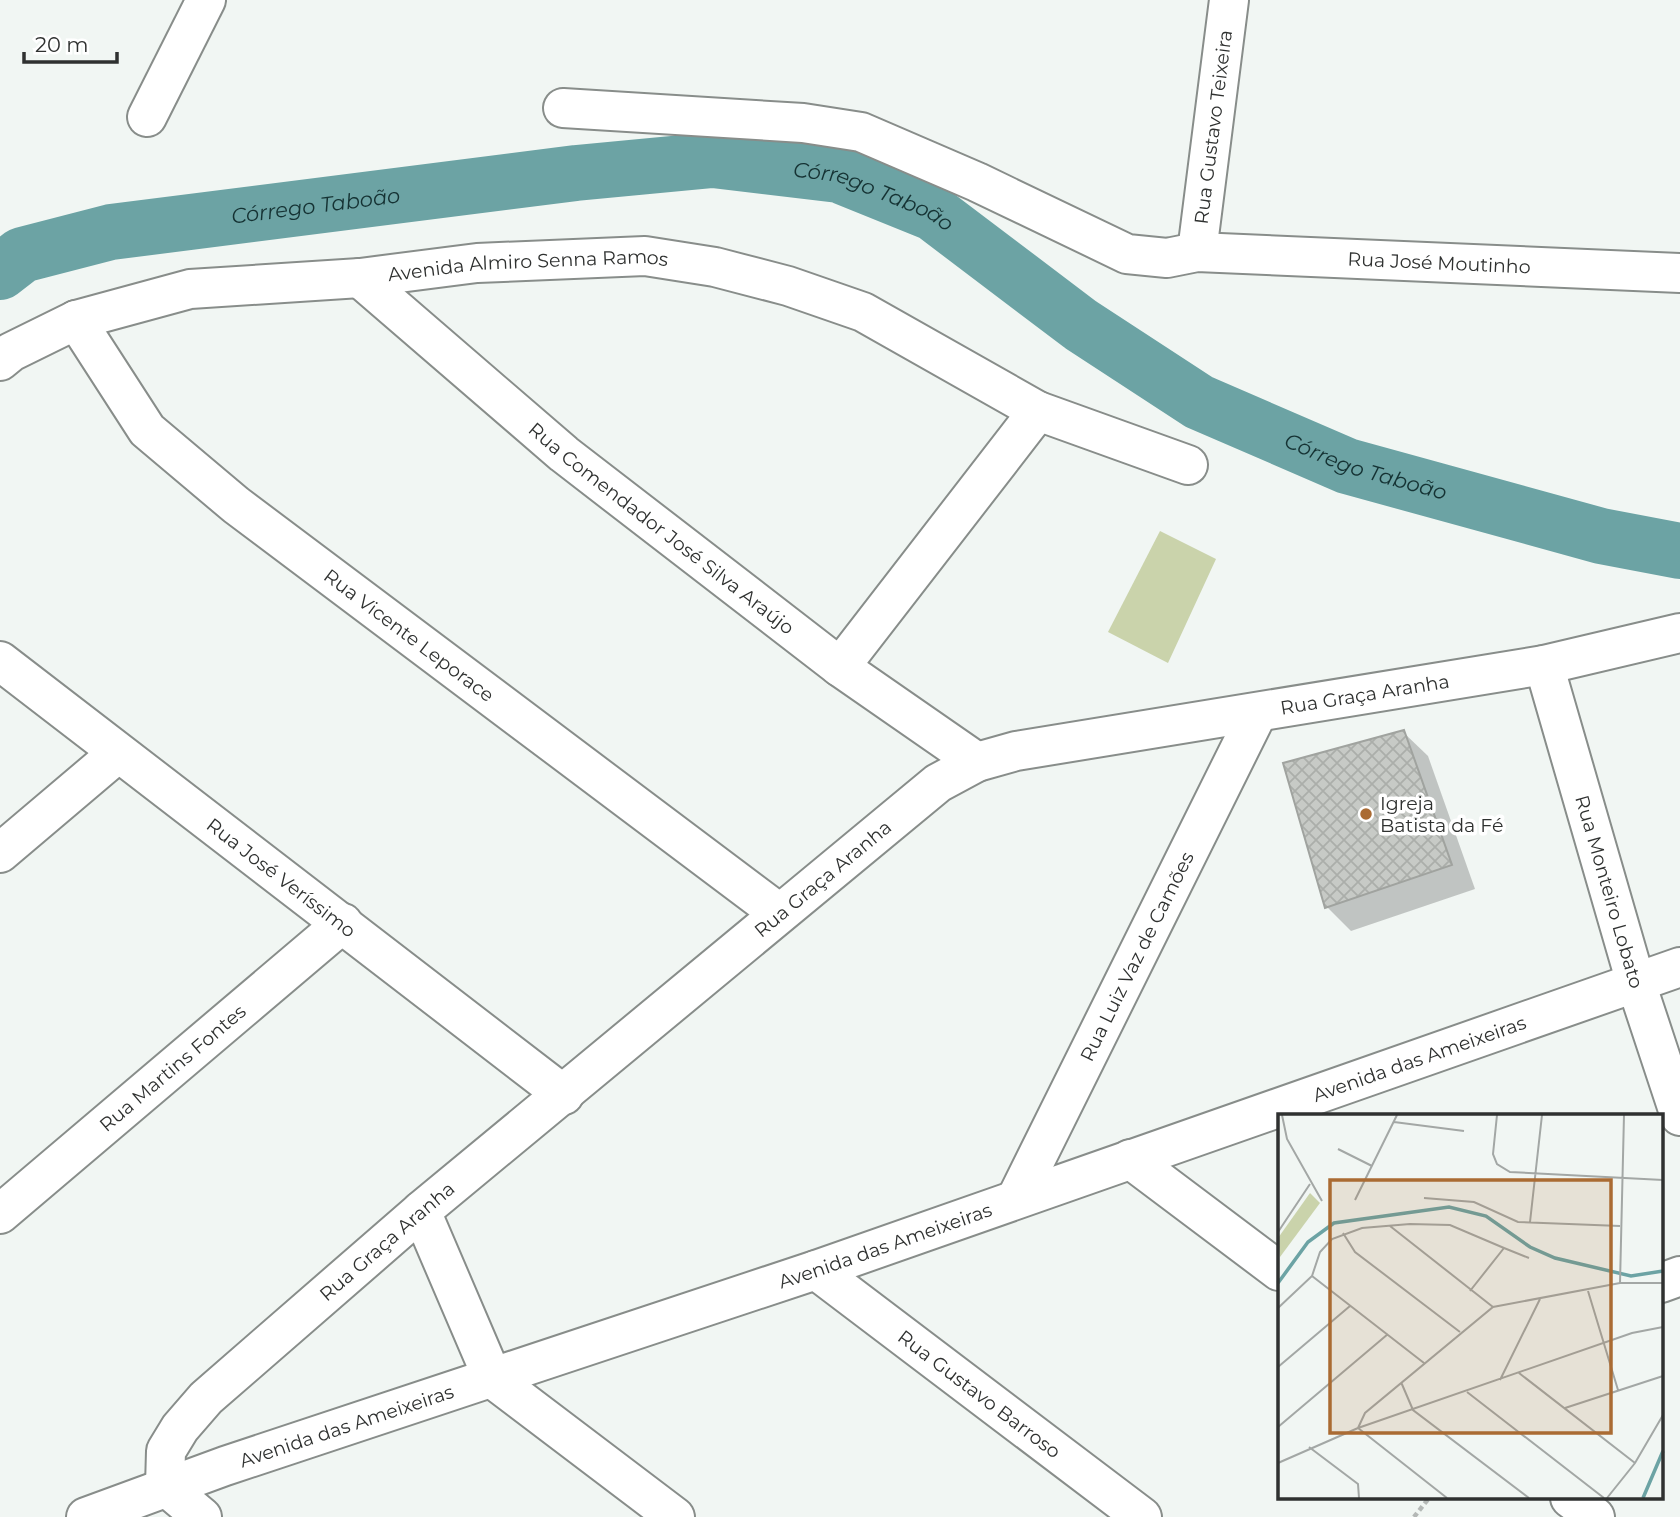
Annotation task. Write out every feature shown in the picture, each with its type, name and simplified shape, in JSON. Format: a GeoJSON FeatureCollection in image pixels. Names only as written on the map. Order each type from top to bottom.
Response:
{"type":"FeatureCollection","features":[{"type":"Feature","properties":{"kind":"street"},"geometry":{"type":"LineString","coordinates":[[147,117],[206,0]]}},
{"type":"Feature","properties":{"kind":"street","name":"Rua Gustavo Teixeira"},"geometry":{"type":"LineString","coordinates":[[1197,252],[1229,0]]}},
{"type":"Feature","properties":{"kind":"street","name":"Rua José Moutinho"},"geometry":{"type":"LineString","coordinates":[[563,108],[803,123],[861,132],[977,182],[1127,254],[1167,258],[1197,252],[1680,272]]}},
{"type":"Feature","properties":{"kind":"street","name":"Avenida Almiro Senna Ramos"},"geometry":{"type":"LineString","coordinates":[[0,362],[11,352],[76,320],[190,289],[360,278],[477,263],[645,256],[715,267],[788,286],[863,312],[1038,411],[1188,465]]}},
{"type":"Feature","properties":{"kind":"street","name":"Rua Comendador José Silva Araújo"},"geometry":{"type":"LineString","coordinates":[[360,278],[564,454],[840,667],[976,762]]}},
{"type":"Feature","properties":{"kind":"street","name":"Rua Vicente Leporace"},"geometry":{"type":"LineString","coordinates":[[76,320],[147,430],[236,505],[779,913]]}},
{"type":"Feature","properties":{"kind":"street"},"geometry":{"type":"LineString","coordinates":[[840,667],[1038,411]]}},
{"type":"Feature","properties":{"kind":"street","name":"Rua Graça Aranha"},"geometry":{"type":"LineString","coordinates":[[165,1486],[166,1451],[180,1428],[206,1398],[421,1211],[938,783],[976,762],[1016,751],[1257,714],[1544,665],[1680,633]]}},
{"type":"Feature","properties":{"kind":"street","name":"Rua José Veríssimo"},"geometry":{"type":"LineString","coordinates":[[0,661],[564,1095]]}},
{"type":"Feature","properties":{"kind":"street","name":"Rua Monteiro Lobato"},"geometry":{"type":"LineString","coordinates":[[1544,665],[1636,983],[1680,1116]]}},
{"type":"Feature","properties":{"kind":"street","name":"Rua Luiz Vaz de Camões"},"geometry":{"type":"LineString","coordinates":[[1016,1199],[1257,714]]}},
{"type":"Feature","properties":{"kind":"street"},"geometry":{"type":"LineString","coordinates":[[0,853],[118,753]]}},
{"type":"Feature","properties":{"kind":"street","name":"Rua Martins Fontes"},"geometry":{"type":"LineString","coordinates":[[0,1214],[343,923]]}},
{"type":"Feature","properties":{"kind":"street","name":"Avenida das Ameixeiras"},"geometry":{"type":"LineString","coordinates":[[86,1517],[165,1486],[816,1270],[1680,967]]}},
{"type":"Feature","properties":{"kind":"street"},"geometry":{"type":"LineString","coordinates":[[1130,1159],[1278,1270]]}},
{"type":"Feature","properties":{"kind":"street"},"geometry":{"type":"LineString","coordinates":[[421,1211],[493,1378],[675,1517]]}},
{"type":"Feature","properties":{"kind":"street","name":"Rua Gustavo Barroso"},"geometry":{"type":"LineString","coordinates":[[816,1270],[1142,1517]]}},
{"type":"Feature","properties":{"kind":"street"},"geometry":{"type":"LineString","coordinates":[[1662,1283],[1680,1276]]}},
{"type":"Feature","properties":{"kind":"street"},"geometry":{"type":"LineString","coordinates":[[165,1486],[202,1517]]}},
{"type":"Feature","properties":{"kind":"street"},"geometry":{"type":"LineString","coordinates":[[1573,1500],[1595,1517]]}},
{"type":"Feature","properties":{"kind":"path"},"geometry":{"type":"LineString","coordinates":[[1414,1517],[1427,1500]]}},
{"type":"Feature","properties":{"kind":"green space"},"geometry":{"type":"Polygon","coordinates":[[[1160,531],[1216,559],[1168,663],[1108,632],[1160,531]]]}},
{"type":"Feature","properties":{"kind":"building","name":"Igreja Batista da Fé"},"geometry":{"type":"Polygon","coordinates":[[[1404,730],[1452,865],[1325,908],[1283,763],[1404,730]]]}},
{"type":"Feature","properties":{"kind":"waterway","name":"Córrego Taboão"},"geometry":{"type":"LineString","coordinates":[[0,272],[22,255],[111,232],[576,173],[713,160],[839,175],[933,213],[1081,325],[1199,402],[1347,466],[1601,536],[1680,551]]}},
{"type":"Feature","properties":{"kind":"place","name":"Igreja Batista da Fé"},"geometry":{"type":"Point","coordinates":[1366,814]}}]}
